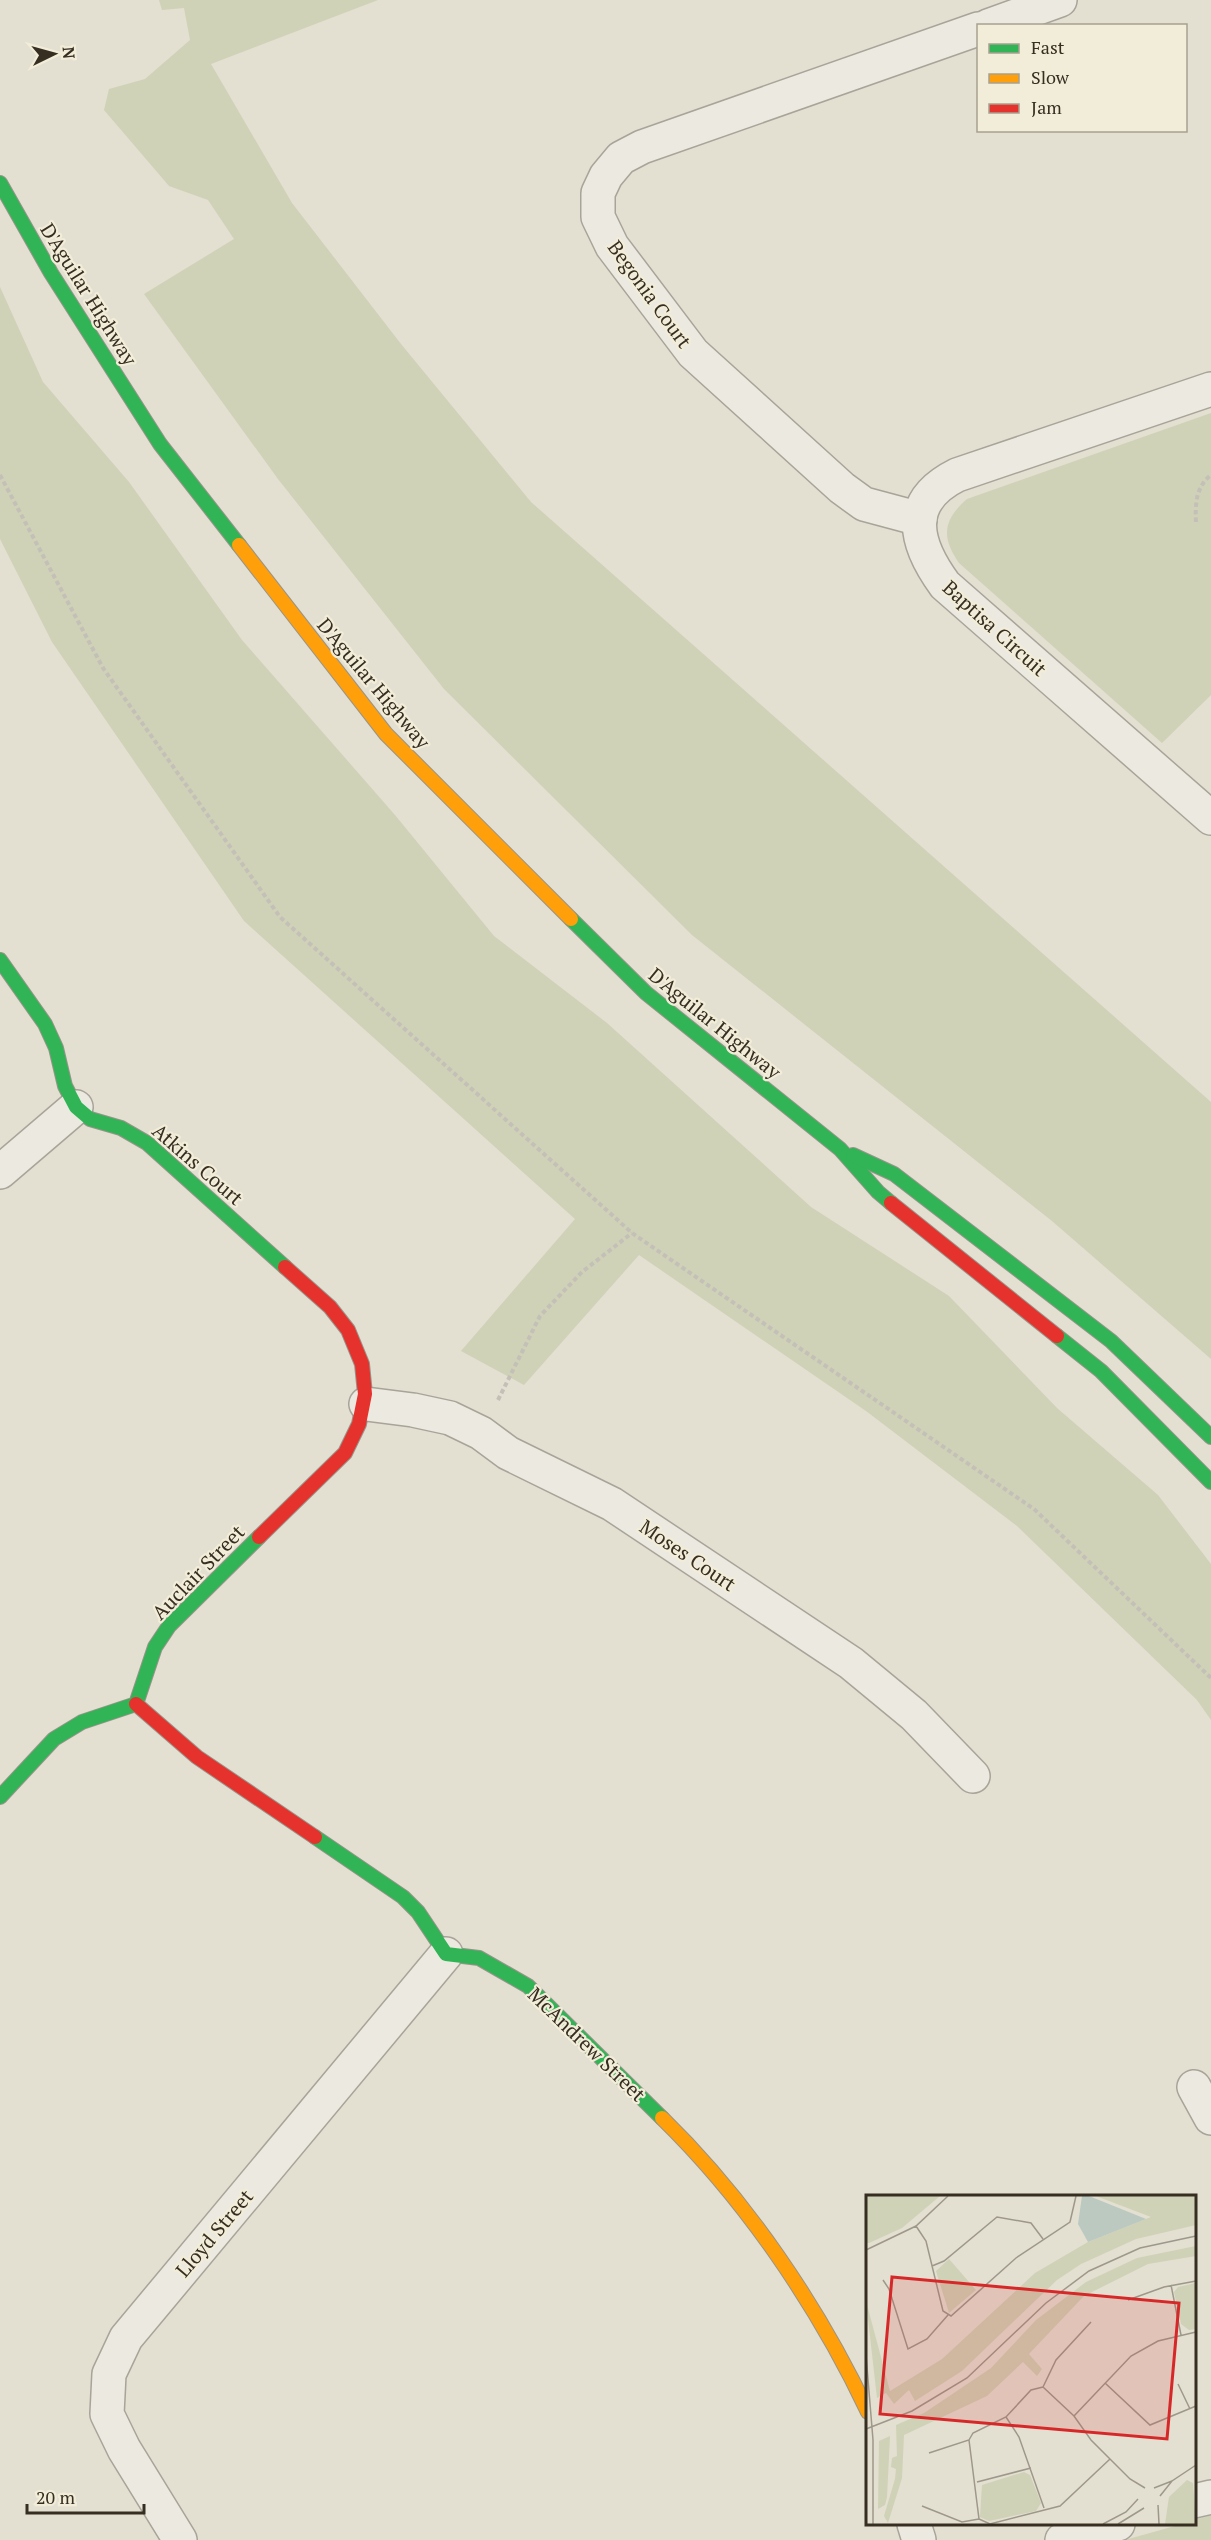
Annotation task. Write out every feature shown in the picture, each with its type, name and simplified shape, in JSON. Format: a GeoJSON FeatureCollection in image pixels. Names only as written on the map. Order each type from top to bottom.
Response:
{"type":"FeatureCollection","features":[{"type":"Feature","properties":{"kind":"main road","name":"D'Aguilar Highway"},"geometry":{"type":"LineString","coordinates":[[0,183],[51,273],[160,444],[386,734],[646,993],[840,1149],[878,1192],[1101,1371],[1211,1482]]}},
{"type":"Feature","properties":{"kind":"main road"},"geometry":{"type":"LineString","coordinates":[[0,960],[45,1024],[56,1048],[65,1086],[76,1107]]}},
{"type":"Feature","properties":{"kind":"main road","name":"Atkins Court"},"geometry":{"type":"LineString","coordinates":[[76,1107],[90,1119],[121,1128],[147,1143],[330,1307],[350,1332],[363,1365],[366,1404]]}},
{"type":"Feature","properties":{"kind":"main road","name":"D'Aguilar Highway"},"geometry":{"type":"LineString","coordinates":[[840,1149],[894,1174],[1102,1334],[1211,1437]]}},
{"type":"Feature","properties":{"kind":"main road","name":"Auclair Street"},"geometry":{"type":"LineString","coordinates":[[136,1704],[155,1647],[170,1626],[345,1453],[357,1434],[366,1404]]}},
{"type":"Feature","properties":{"kind":"main road"},"geometry":{"type":"LineString","coordinates":[[0,1797],[54,1738],[82,1722],[136,1704],[197,1757],[404,1897],[418,1912],[446,1954]]}},
{"type":"Feature","properties":{"kind":"main road","name":"McAndrew Street"},"geometry":{"type":"LineString","coordinates":[[446,1954],[479,1958],[528,1986],[701,2156],[789,2272],[853,2380],[866,2410]]}},
{"type":"Feature","properties":{"kind":"street"},"geometry":{"type":"LineString","coordinates":[[994,24],[1060,0]]}},
{"type":"Feature","properties":{"kind":"street","name":"Begonia Court"},"geometry":{"type":"LineString","coordinates":[[920,519],[864,504],[842,488],[693,353],[612,246],[598,217],[598,193],[606,176],[621,158],[642,147],[977,29]]}},
{"type":"Feature","properties":{"kind":"street"},"geometry":{"type":"LineString","coordinates":[[920,519],[925,502],[939,484],[957,475],[1211,389]]}},
{"type":"Feature","properties":{"kind":"street","name":"Baptisa Circuit"},"geometry":{"type":"LineString","coordinates":[[920,519],[920,542],[929,564],[945,585],[1211,818]]}},
{"type":"Feature","properties":{"kind":"street"},"geometry":{"type":"LineString","coordinates":[[0,1172],[76,1107]]}},
{"type":"Feature","properties":{"kind":"street","name":"Moses Court"},"geometry":{"type":"LineString","coordinates":[[366,1404],[413,1410],[450,1418],[481,1433],[508,1453],[612,1504],[851,1663],[914,1715],[973,1776]]}},
{"type":"Feature","properties":{"kind":"street","name":"Lloyd Street"},"geometry":{"type":"LineString","coordinates":[[180,2540],[124,2449],[107,2414],[109,2374],[126,2338],[446,1954]]}},
{"type":"Feature","properties":{"kind":"street"},"geometry":{"type":"LineString","coordinates":[[1194,2087],[1211,2118]]}},
{"type":"Feature","properties":{"kind":"street"},"geometry":{"type":"LineString","coordinates":[[1196,2501],[1211,2497]]}},
{"type":"Feature","properties":{"kind":"street"},"geometry":{"type":"LineString","coordinates":[[915,2525],[919,2540]]}},
{"type":"Feature","properties":{"kind":"street"},"geometry":{"type":"LineString","coordinates":[[1062,2540],[1111,2525]]}},
{"type":"Feature","properties":{"kind":"path"},"geometry":{"type":"LineString","coordinates":[[0,475],[103,668],[280,917],[632,1233],[1034,1509],[1211,1678]]}},
{"type":"Feature","properties":{"kind":"path"},"geometry":{"type":"LineString","coordinates":[[1196,522],[1195,502],[1200,488],[1211,475]]}},
{"type":"Feature","properties":{"kind":"path"},"geometry":{"type":"LineString","coordinates":[[481,1433],[540,1316],[582,1272],[632,1233]]}},
{"type":"Feature","properties":{"kind":"green space"},"geometry":{"type":"Polygon","coordinates":[[[159,0],[378,0],[211,64],[292,203],[401,344],[531,502],[1211,1102],[1211,1359],[1052,1221],[692,935],[444,689],[278,479],[144,294],[234,239],[208,200],[169,186],[104,110],[109,89],[145,79],[190,40],[184,8],[162,10],[159,0]]]}},
{"type":"Feature","properties":{"kind":"green space"},"geometry":{"type":"Polygon","coordinates":[[[0,287],[43,382],[129,482],[242,640],[395,815],[494,936],[607,1023],[811,1207],[949,1296],[1057,1408],[1158,1495],[1211,1564],[1211,1720],[1197,1700],[1017,1526],[866,1411],[639,1255],[524,1385],[461,1351],[575,1219],[244,921],[52,642],[0,539],[0,287]]]}},
{"type":"Feature","properties":{"kind":"green space"},"geometry":{"type":"Polygon","coordinates":[[[1211,413],[1211,695],[1162,743],[959,563],[949,545],[947,529],[953,514],[967,499],[1211,413]]]}},
{"type":"Feature","properties":{"kind":"green space"},"geometry":{"type":"Polygon","coordinates":[[[1211,2515],[1211,2540],[1125,2540],[1178,2525],[1196,2525],[1196,2520],[1211,2515]]]}},
{"type":"Feature","properties":{"kind":"traffic: fast"},"geometry":{"type":"LineString","coordinates":[[0,183],[51,273],[160,444],[239,545]]}},
{"type":"Feature","properties":{"kind":"traffic: fast"},"geometry":{"type":"LineString","coordinates":[[571,919],[646,993],[840,1149],[878,1192],[891,1203]]}},
{"type":"Feature","properties":{"kind":"traffic: fast"},"geometry":{"type":"LineString","coordinates":[[0,960],[45,1024],[56,1048],[65,1086],[76,1107],[90,1119],[121,1128],[147,1143],[285,1267]]}},
{"type":"Feature","properties":{"kind":"traffic: fast"},"geometry":{"type":"LineString","coordinates":[[853,1155],[894,1174],[1111,1341],[1211,1437]]}},
{"type":"Feature","properties":{"kind":"traffic: fast"},"geometry":{"type":"LineString","coordinates":[[1057,1336],[1101,1371],[1211,1482]]}},
{"type":"Feature","properties":{"kind":"traffic: fast"},"geometry":{"type":"LineString","coordinates":[[0,1797],[54,1739],[82,1722],[136,1704],[155,1647],[169,1626],[259,1537]]}},
{"type":"Feature","properties":{"kind":"traffic: fast"},"geometry":{"type":"LineString","coordinates":[[315,1837],[403,1897],[418,1912],[446,1954],[479,1958],[528,1986],[662,2118]]}},
{"type":"Feature","properties":{"kind":"traffic: slow"},"geometry":{"type":"LineString","coordinates":[[239,545],[386,734],[571,919]]}},
{"type":"Feature","properties":{"kind":"traffic: slow"},"geometry":{"type":"LineString","coordinates":[[662,2118],[723,2184],[778,2256],[827,2333],[866,2408]]}},
{"type":"Feature","properties":{"kind":"traffic: jam"},"geometry":{"type":"LineString","coordinates":[[891,1203],[1057,1336]]}},
{"type":"Feature","properties":{"kind":"traffic: jam"},"geometry":{"type":"LineString","coordinates":[[259,1537],[345,1453],[359,1424],[365,1394],[362,1364],[348,1330],[330,1307],[285,1267]]}},
{"type":"Feature","properties":{"kind":"traffic: jam"},"geometry":{"type":"LineString","coordinates":[[136,1704],[197,1757],[315,1837]]}}]}
